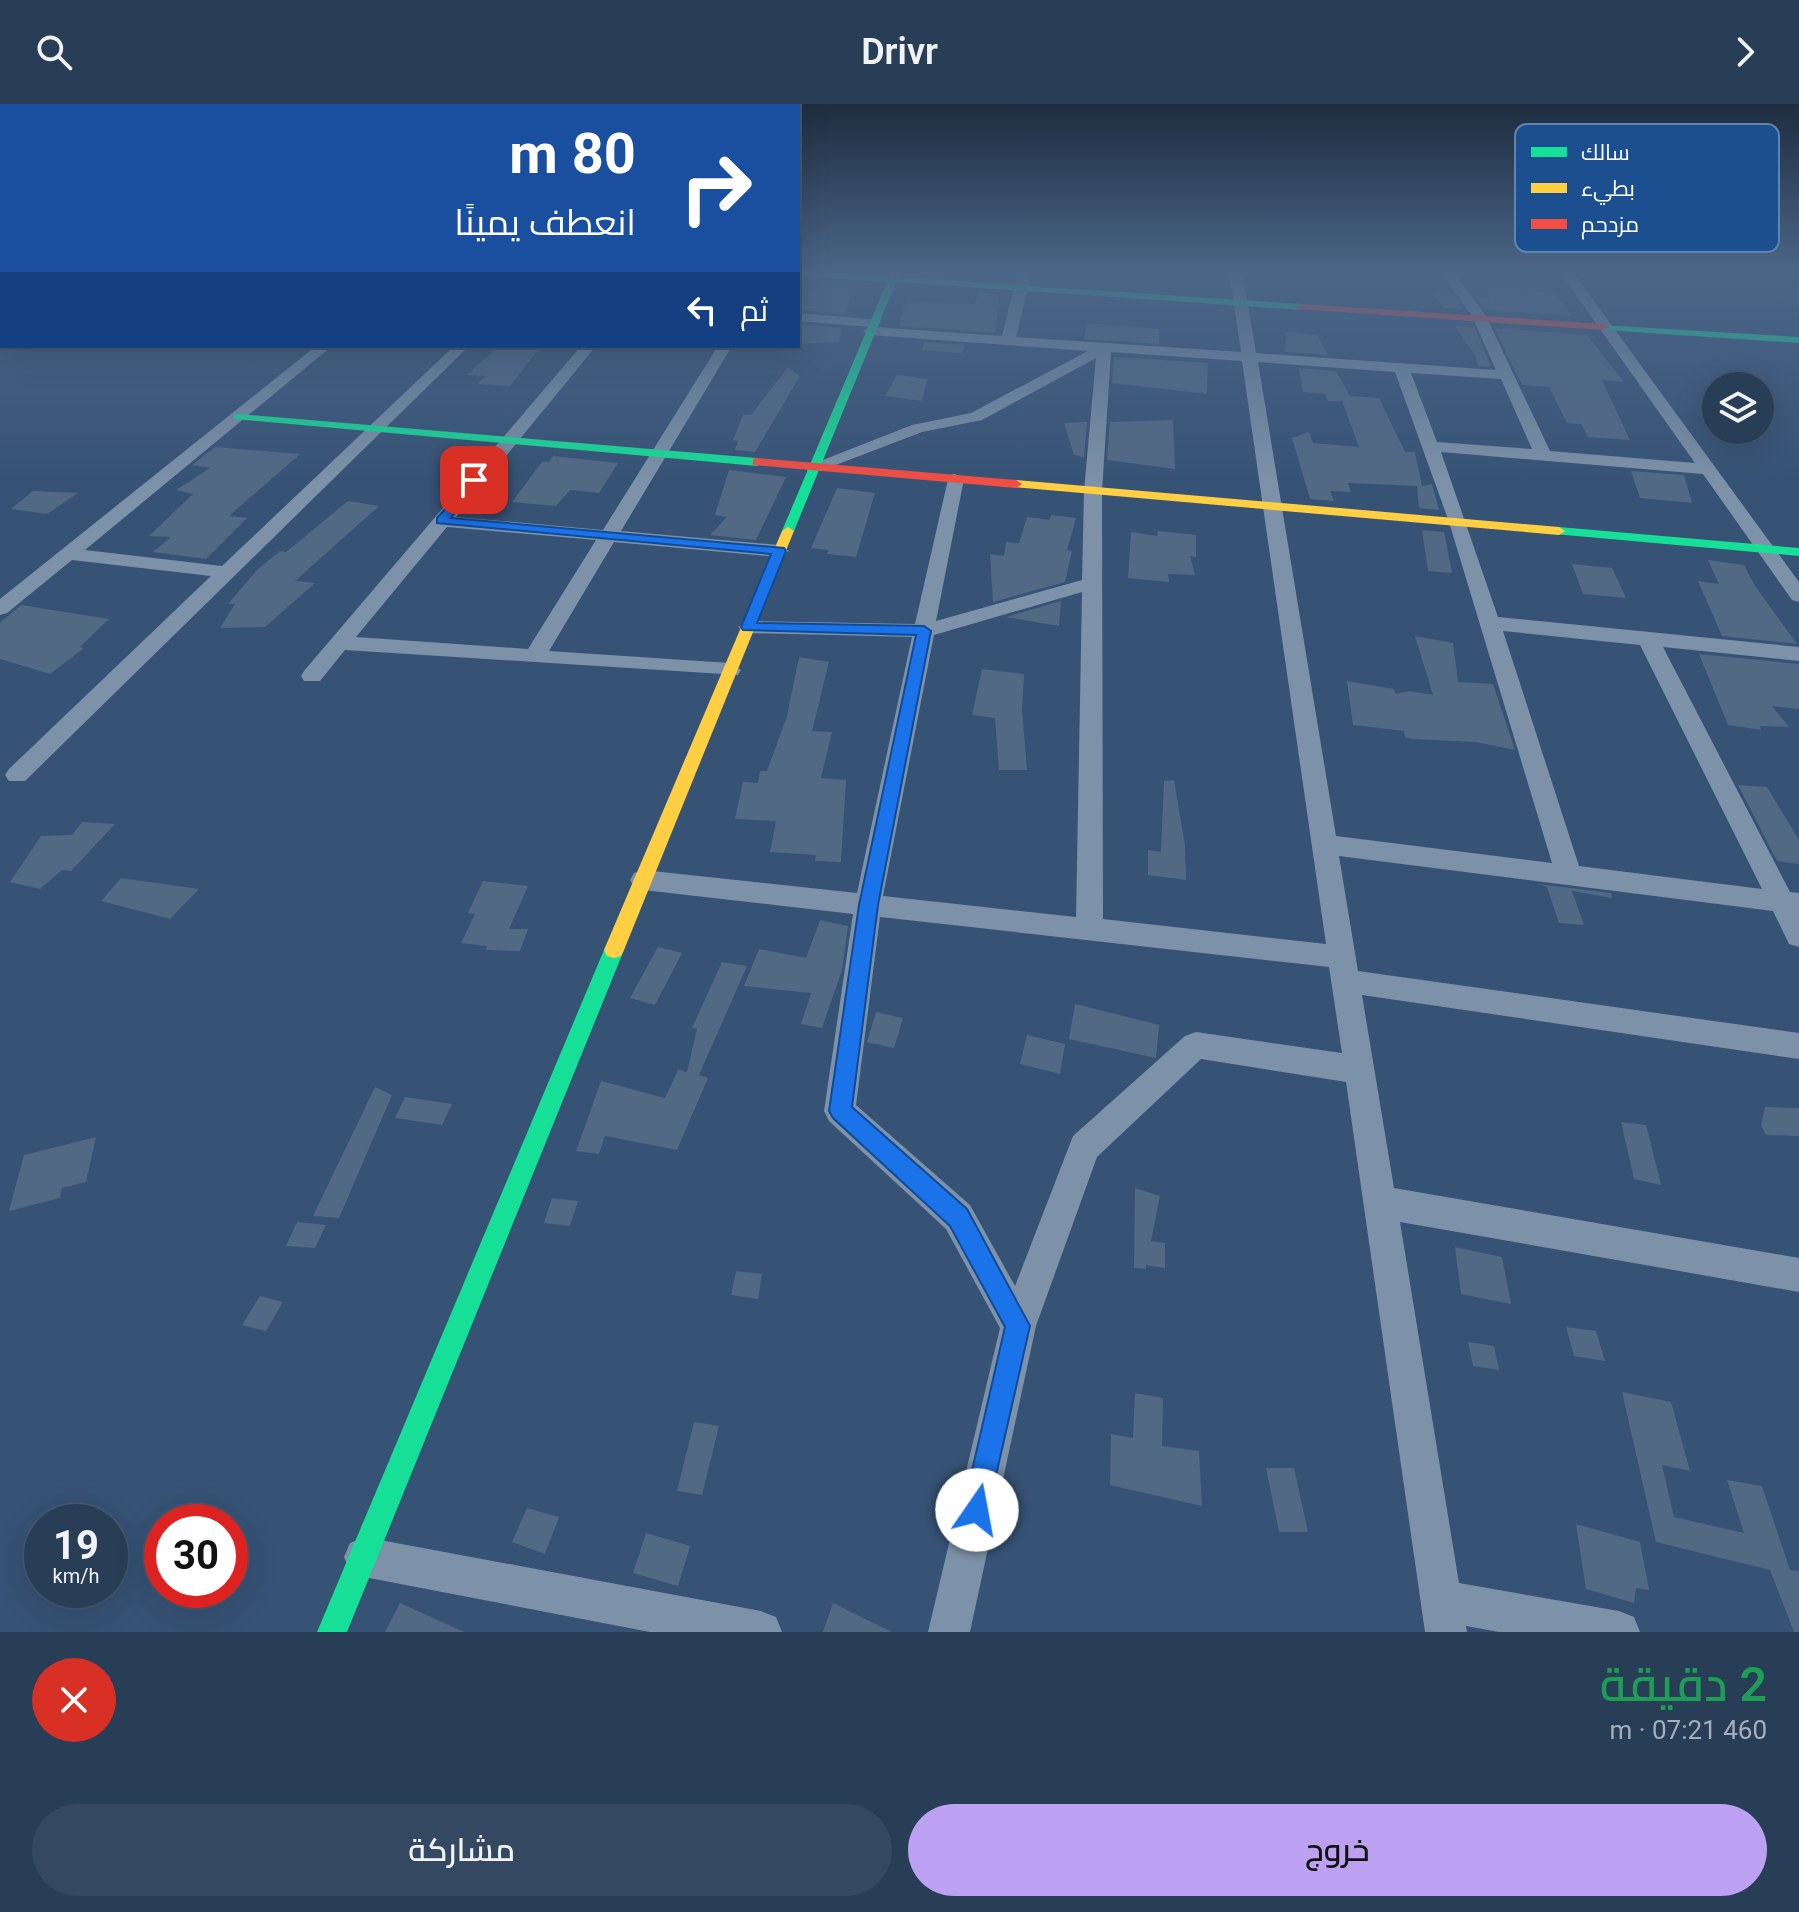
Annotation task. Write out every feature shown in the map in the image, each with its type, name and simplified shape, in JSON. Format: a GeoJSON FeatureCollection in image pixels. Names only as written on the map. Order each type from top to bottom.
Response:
{"type":"FeatureCollection","features":[{"type":"Feature","properties":{"kind":"street"},"geometry":{"type":"LineString","coordinates":[[332,1632],[866,342]]}},
{"type":"Feature","properties":{"kind":"street"},"geometry":{"type":"LineString","coordinates":[[1026,342],[1506,375]]}},
{"type":"Feature","properties":{"kind":"street"},"geometry":{"type":"LineString","coordinates":[[1247,342],[1444,1616],[1619,1632]]}},
{"type":"Feature","properties":{"kind":"street"},"geometry":{"type":"LineString","coordinates":[[1491,342],[1543,454]]}},
{"type":"Feature","properties":{"kind":"street"},"geometry":{"type":"LineString","coordinates":[[1617,342],[1799,596]]}},
{"type":"Feature","properties":{"kind":"street"},"geometry":{"type":"LineString","coordinates":[[0,609],[323,348]]}},
{"type":"Feature","properties":{"kind":"street"},"geometry":{"type":"LineString","coordinates":[[17,775],[460,348]]}},
{"type":"Feature","properties":{"kind":"street"},"geometry":{"type":"LineString","coordinates":[[312,676],[587,348]]}},
{"type":"Feature","properties":{"kind":"street"},"geometry":{"type":"LineString","coordinates":[[534,657],[724,348]]}},
{"type":"Feature","properties":{"kind":"street"},"geometry":{"type":"LineString","coordinates":[[814,467],[918,428],[976,417],[1104,348]]}},
{"type":"Feature","properties":{"kind":"street"},"geometry":{"type":"LineString","coordinates":[[1089,929],[1093,491],[1104,348]]}},
{"type":"Feature","properties":{"kind":"street"},"geometry":{"type":"LineString","coordinates":[[1402,369],[1458,522],[1569,875]]}},
{"type":"Feature","properties":{"kind":"street"},"geometry":{"type":"LineString","coordinates":[[238,417],[1799,552]]}},
{"type":"Feature","properties":{"kind":"street"},"geometry":{"type":"LineString","coordinates":[[1430,446],[1708,469]]}},
{"type":"Feature","properties":{"kind":"street"},"geometry":{"type":"LineString","coordinates":[[955,479],[868,905],[840,1111],[958,1217],[1018,1326]]}},
{"type":"Feature","properties":{"kind":"street"},"geometry":{"type":"LineString","coordinates":[[441,521],[779,551]]}},
{"type":"Feature","properties":{"kind":"street"},"geometry":{"type":"LineString","coordinates":[[69,554],[226,572]]}},
{"type":"Feature","properties":{"kind":"street"},"geometry":{"type":"LineString","coordinates":[[748,627],[924,631],[1092,583]]}},
{"type":"Feature","properties":{"kind":"street"},"geometry":{"type":"LineString","coordinates":[[1490,623],[1799,654]]}},
{"type":"Feature","properties":{"kind":"street"},"geometry":{"type":"LineString","coordinates":[[1648,639],[1790,903],[1799,936]]}},
{"type":"Feature","properties":{"kind":"street"},"geometry":{"type":"LineString","coordinates":[[339,643],[730,670]]}},
{"type":"Feature","properties":{"kind":"street"},"geometry":{"type":"LineString","coordinates":[[1325,844],[1790,903]]}},
{"type":"Feature","properties":{"kind":"street"},"geometry":{"type":"LineString","coordinates":[[643,880],[1089,929],[1799,1046]]}},
{"type":"Feature","properties":{"kind":"street"},"geometry":{"type":"LineString","coordinates":[[949,1632],[1018,1326],[1084,1147],[1196,1045],[1360,1070]]}},
{"type":"Feature","properties":{"kind":"street"},"geometry":{"type":"LineString","coordinates":[[1380,1202],[1799,1275]]}},
{"type":"Feature","properties":{"kind":"street"},"geometry":{"type":"LineString","coordinates":[[364,1557],[761,1632]]}},
{"type":"Feature","properties":{"kind":"building"},"geometry":{"type":"Polygon","coordinates":[[[924,342],[965,345],[962,353],[922,350],[924,342]]]}},
{"type":"Feature","properties":{"kind":"building"},"geometry":{"type":"Polygon","coordinates":[[[1285,342],[1321,342],[1328,355],[1285,352],[1285,342]]]}},
{"type":"Feature","properties":{"kind":"building"},"geometry":{"type":"Polygon","coordinates":[[[1466,342],[1481,342],[1491,367],[1478,366],[1466,342]]]}},
{"type":"Feature","properties":{"kind":"building"},"geometry":{"type":"Polygon","coordinates":[[[1502,342],[1593,342],[1624,382],[1602,380],[1630,440],[1588,437],[1581,424],[1567,423],[1549,387],[1522,385],[1502,342]]]}},
{"type":"Feature","properties":{"kind":"building"},"geometry":{"type":"Polygon","coordinates":[[[539,348],[510,386],[477,384],[486,376],[467,375],[496,349],[539,348]]]}},
{"type":"Feature","properties":{"kind":"building"},"geometry":{"type":"Polygon","coordinates":[[[1114,357],[1208,363],[1207,394],[1112,383],[1114,357]]]}},
{"type":"Feature","properties":{"kind":"building"},"geometry":{"type":"Polygon","coordinates":[[[788,367],[800,376],[755,452],[735,450],[738,441],[733,440],[743,415],[751,415],[788,367]]]}},
{"type":"Feature","properties":{"kind":"building"},"geometry":{"type":"Polygon","coordinates":[[[1299,368],[1336,371],[1350,396],[1379,398],[1405,452],[1415,452],[1422,486],[1432,484],[1439,510],[1419,508],[1417,486],[1348,483],[1351,492],[1330,491],[1334,501],[1310,499],[1292,438],[1309,432],[1313,443],[1359,447],[1342,401],[1328,401],[1325,394],[1303,392],[1299,368]]]}},
{"type":"Feature","properties":{"kind":"building"},"geometry":{"type":"Polygon","coordinates":[[[897,375],[927,379],[922,401],[885,396],[897,375]]]}},
{"type":"Feature","properties":{"kind":"building"},"geometry":{"type":"Polygon","coordinates":[[[1173,420],[1175,469],[1107,460],[1110,422],[1173,420]]]}},
{"type":"Feature","properties":{"kind":"building"},"geometry":{"type":"Polygon","coordinates":[[[1087,422],[1084,457],[1074,455],[1064,423],[1087,422]]]}},
{"type":"Feature","properties":{"kind":"building"},"geometry":{"type":"Polygon","coordinates":[[[215,447],[300,454],[229,516],[247,518],[206,559],[153,552],[171,537],[149,536],[193,494],[176,490],[210,468],[192,465],[215,447]]]}},
{"type":"Feature","properties":{"kind":"building"},"geometry":{"type":"Polygon","coordinates":[[[553,456],[618,463],[599,493],[570,490],[556,506],[512,502],[542,462],[549,462],[553,456]]]}},
{"type":"Feature","properties":{"kind":"building"},"geometry":{"type":"Polygon","coordinates":[[[729,470],[786,477],[756,540],[710,535],[727,517],[715,515],[729,470]]]}},
{"type":"Feature","properties":{"kind":"building"},"geometry":{"type":"Polygon","coordinates":[[[1631,471],[1684,475],[1692,503],[1640,498],[1631,471]]]}},
{"type":"Feature","properties":{"kind":"building"},"geometry":{"type":"Polygon","coordinates":[[[837,488],[875,493],[856,557],[827,554],[829,550],[811,548],[837,488]]]}},
{"type":"Feature","properties":{"kind":"building"},"geometry":{"type":"Polygon","coordinates":[[[33,491],[78,493],[47,514],[11,509],[33,491]]]}},
{"type":"Feature","properties":{"kind":"building"},"geometry":{"type":"Polygon","coordinates":[[[348,501],[379,506],[295,581],[315,583],[265,627],[220,628],[235,604],[228,604],[257,570],[280,551],[286,552],[348,501]]]}},
{"type":"Feature","properties":{"kind":"building"},"geometry":{"type":"Polygon","coordinates":[[[1051,515],[1076,518],[1067,550],[1072,551],[1065,582],[993,602],[990,554],[1004,556],[1006,542],[1019,543],[1027,517],[1050,520],[1051,515]]]}},
{"type":"Feature","properties":{"kind":"building"},"geometry":{"type":"Polygon","coordinates":[[[1422,530],[1444,532],[1452,573],[1428,571],[1422,530]]]}},
{"type":"Feature","properties":{"kind":"building"},"geometry":{"type":"Polygon","coordinates":[[[1158,531],[1196,535],[1196,557],[1190,556],[1195,575],[1168,574],[1169,582],[1128,578],[1131,532],[1157,536],[1158,531]]]}},
{"type":"Feature","properties":{"kind":"building"},"geometry":{"type":"Polygon","coordinates":[[[1708,560],[1744,565],[1755,586],[1797,644],[1722,636],[1698,581],[1719,584],[1708,560]]]}},
{"type":"Feature","properties":{"kind":"building"},"geometry":{"type":"Polygon","coordinates":[[[1572,564],[1612,568],[1626,598],[1583,594],[1572,564]]]}},
{"type":"Feature","properties":{"kind":"building"},"geometry":{"type":"Polygon","coordinates":[[[1061,601],[1059,626],[1006,617],[1061,601]]]}},
{"type":"Feature","properties":{"kind":"building"},"geometry":{"type":"Polygon","coordinates":[[[21,605],[109,619],[80,647],[84,648],[50,674],[0,659],[0,623],[21,605]]]}},
{"type":"Feature","properties":{"kind":"building"},"geometry":{"type":"Polygon","coordinates":[[[1415,636],[1453,643],[1458,682],[1493,684],[1515,750],[1476,742],[1412,739],[1405,737],[1404,731],[1353,725],[1347,681],[1394,689],[1396,694],[1409,691],[1433,695],[1415,636]]]}},
{"type":"Feature","properties":{"kind":"building"},"geometry":{"type":"Polygon","coordinates":[[[1699,654],[1799,664],[1799,709],[1772,706],[1789,727],[1760,726],[1761,730],[1728,725],[1699,654]]]}},
{"type":"Feature","properties":{"kind":"building"},"geometry":{"type":"Polygon","coordinates":[[[799,657],[829,662],[812,731],[832,732],[821,778],[846,780],[841,862],[815,861],[816,855],[770,852],[776,821],[735,819],[743,782],[758,783],[760,771],[767,771],[787,716],[799,657]]]}},
{"type":"Feature","properties":{"kind":"building"},"geometry":{"type":"Polygon","coordinates":[[[982,669],[1024,674],[1022,710],[1027,770],[999,770],[995,718],[972,715],[982,669]]]}},
{"type":"Feature","properties":{"kind":"building"},"geometry":{"type":"Polygon","coordinates":[[[1174,780],[1185,845],[1186,880],[1148,875],[1148,850],[1161,852],[1164,781],[1174,780]]]}},
{"type":"Feature","properties":{"kind":"building"},"geometry":{"type":"Polygon","coordinates":[[[1738,785],[1767,787],[1799,840],[1799,864],[1777,861],[1738,785]]]}},
{"type":"Feature","properties":{"kind":"building"},"geometry":{"type":"Polygon","coordinates":[[[82,822],[115,824],[71,871],[62,870],[40,889],[10,882],[41,836],[72,835],[82,822]]]}},
{"type":"Feature","properties":{"kind":"building"},"geometry":{"type":"Polygon","coordinates":[[[121,878],[199,889],[170,919],[101,901],[121,878]]]}},
{"type":"Feature","properties":{"kind":"building"},"geometry":{"type":"Polygon","coordinates":[[[483,881],[528,886],[509,929],[528,929],[520,951],[486,950],[487,946],[461,943],[475,914],[468,913],[483,881]]]}},
{"type":"Feature","properties":{"kind":"building"},"geometry":{"type":"Polygon","coordinates":[[[1538,884],[1611,893],[1612,898],[1572,891],[1584,925],[1559,923],[1547,887],[1538,884]]]}},
{"type":"Feature","properties":{"kind":"building"},"geometry":{"type":"Polygon","coordinates":[[[820,920],[848,926],[842,970],[822,1028],[801,1024],[811,993],[744,986],[759,949],[806,958],[820,920]]]}},
{"type":"Feature","properties":{"kind":"building"},"geometry":{"type":"Polygon","coordinates":[[[658,947],[682,953],[655,1005],[630,998],[658,947]]]}},
{"type":"Feature","properties":{"kind":"building"},"geometry":{"type":"Polygon","coordinates":[[[722,962],[747,966],[699,1075],[708,1078],[677,1150],[605,1136],[599,1154],[576,1151],[601,1081],[665,1098],[678,1070],[687,1072],[697,1029],[692,1028],[722,962]]]}},
{"type":"Feature","properties":{"kind":"building"},"geometry":{"type":"Polygon","coordinates":[[[1075,1004],[1159,1025],[1156,1058],[1069,1039],[1075,1004]]]}},
{"type":"Feature","properties":{"kind":"building"},"geometry":{"type":"Polygon","coordinates":[[[876,1012],[903,1018],[894,1048],[867,1042],[876,1012]]]}},
{"type":"Feature","properties":{"kind":"building"},"geometry":{"type":"Polygon","coordinates":[[[1027,1035],[1065,1044],[1060,1074],[1020,1064],[1027,1035]]]}},
{"type":"Feature","properties":{"kind":"building"},"geometry":{"type":"Polygon","coordinates":[[[375,1087],[392,1095],[339,1218],[313,1216],[375,1087]]]}},
{"type":"Feature","properties":{"kind":"building"},"geometry":{"type":"Polygon","coordinates":[[[405,1097],[452,1104],[442,1125],[395,1118],[405,1097]]]}},
{"type":"Feature","properties":{"kind":"building"},"geometry":{"type":"Polygon","coordinates":[[[1765,1107],[1799,1108],[1799,1136],[1766,1135],[1761,1126],[1765,1107]]]}},
{"type":"Feature","properties":{"kind":"building"},"geometry":{"type":"Polygon","coordinates":[[[1621,1122],[1646,1125],[1661,1185],[1634,1179],[1621,1122]]]}},
{"type":"Feature","properties":{"kind":"building"},"geometry":{"type":"Polygon","coordinates":[[[96,1137],[86,1182],[62,1188],[60,1198],[9,1211],[24,1155],[96,1137]]]}},
{"type":"Feature","properties":{"kind":"building"},"geometry":{"type":"Polygon","coordinates":[[[1135,1188],[1160,1196],[1151,1241],[1165,1243],[1165,1268],[1146,1265],[1146,1269],[1134,1268],[1135,1188]]]}},
{"type":"Feature","properties":{"kind":"building"},"geometry":{"type":"Polygon","coordinates":[[[552,1198],[578,1201],[570,1226],[544,1223],[552,1198]]]}},
{"type":"Feature","properties":{"kind":"building"},"geometry":{"type":"Polygon","coordinates":[[[297,1222],[326,1225],[315,1248],[286,1246],[297,1222]]]}},
{"type":"Feature","properties":{"kind":"building"},"geometry":{"type":"Polygon","coordinates":[[[1455,1247],[1502,1257],[1511,1304],[1461,1294],[1455,1247]]]}},
{"type":"Feature","properties":{"kind":"building"},"geometry":{"type":"Polygon","coordinates":[[[736,1271],[762,1274],[758,1299],[731,1295],[736,1271]]]}},
{"type":"Feature","properties":{"kind":"building"},"geometry":{"type":"Polygon","coordinates":[[[260,1296],[283,1302],[266,1331],[242,1325],[260,1296]]]}},
{"type":"Feature","properties":{"kind":"building"},"geometry":{"type":"Polygon","coordinates":[[[1566,1327],[1596,1331],[1605,1361],[1574,1356],[1566,1327]]]}},
{"type":"Feature","properties":{"kind":"building"},"geometry":{"type":"Polygon","coordinates":[[[1468,1342],[1494,1346],[1499,1370],[1473,1366],[1468,1342]]]}},
{"type":"Feature","properties":{"kind":"building"},"geometry":{"type":"Polygon","coordinates":[[[1622,1392],[1671,1402],[1690,1471],[1662,1465],[1674,1517],[1744,1533],[1727,1480],[1762,1486],[1790,1570],[1799,1571],[1799,1632],[1794,1632],[1770,1570],[1656,1542],[1622,1392]]]}},
{"type":"Feature","properties":{"kind":"building"},"geometry":{"type":"Polygon","coordinates":[[[1135,1393],[1163,1398],[1162,1446],[1199,1451],[1202,1506],[1110,1485],[1111,1434],[1133,1438],[1135,1393]]]}},
{"type":"Feature","properties":{"kind":"building"},"geometry":{"type":"Polygon","coordinates":[[[694,1422],[719,1426],[702,1495],[677,1491],[694,1422]]]}},
{"type":"Feature","properties":{"kind":"building"},"geometry":{"type":"Polygon","coordinates":[[[1266,1468],[1294,1468],[1308,1532],[1279,1532],[1266,1468]]]}},
{"type":"Feature","properties":{"kind":"building"},"geometry":{"type":"Polygon","coordinates":[[[527,1508],[559,1517],[545,1554],[512,1542],[527,1508]]]}},
{"type":"Feature","properties":{"kind":"building"},"geometry":{"type":"Polygon","coordinates":[[[1576,1524],[1640,1542],[1649,1590],[1636,1588],[1634,1603],[1586,1589],[1576,1524]]]}},
{"type":"Feature","properties":{"kind":"building"},"geometry":{"type":"Polygon","coordinates":[[[646,1533],[690,1546],[678,1586],[633,1573],[646,1533]]]}},
{"type":"Feature","properties":{"kind":"building"},"geometry":{"type":"Polygon","coordinates":[[[400,1603],[464,1632],[385,1632],[400,1603]]]}},
{"type":"Feature","properties":{"kind":"building"},"geometry":{"type":"Polygon","coordinates":[[[833,1603],[892,1632],[823,1632],[833,1603]]]}},
{"type":"Feature","properties":{"kind":"traffic: fast"},"geometry":{"type":"LineString","coordinates":[[788,531],[866,342]]}},
{"type":"Feature","properties":{"kind":"traffic: fast"},"geometry":{"type":"LineString","coordinates":[[238,417],[757,462]]}},
{"type":"Feature","properties":{"kind":"traffic: fast"},"geometry":{"type":"LineString","coordinates":[[1559,531],[1799,552]]}},
{"type":"Feature","properties":{"kind":"traffic: fast"},"geometry":{"type":"LineString","coordinates":[[332,1632],[614,950]]}},
{"type":"Feature","properties":{"kind":"traffic: slow"},"geometry":{"type":"LineString","coordinates":[[1016,484],[1559,531]]}},
{"type":"Feature","properties":{"kind":"traffic: slow"},"geometry":{"type":"LineString","coordinates":[[614,950],[788,531]]}},
{"type":"Feature","properties":{"kind":"traffic: jam"},"geometry":{"type":"LineString","coordinates":[[757,462],[1016,484]]}},
{"type":"Feature","properties":{"kind":"route"},"geometry":{"type":"LineString","coordinates":[[474,480],[441,521],[779,551],[748,627],[924,631],[868,905],[840,1111],[958,1217],[1018,1326],[977,1510]]}}]}
